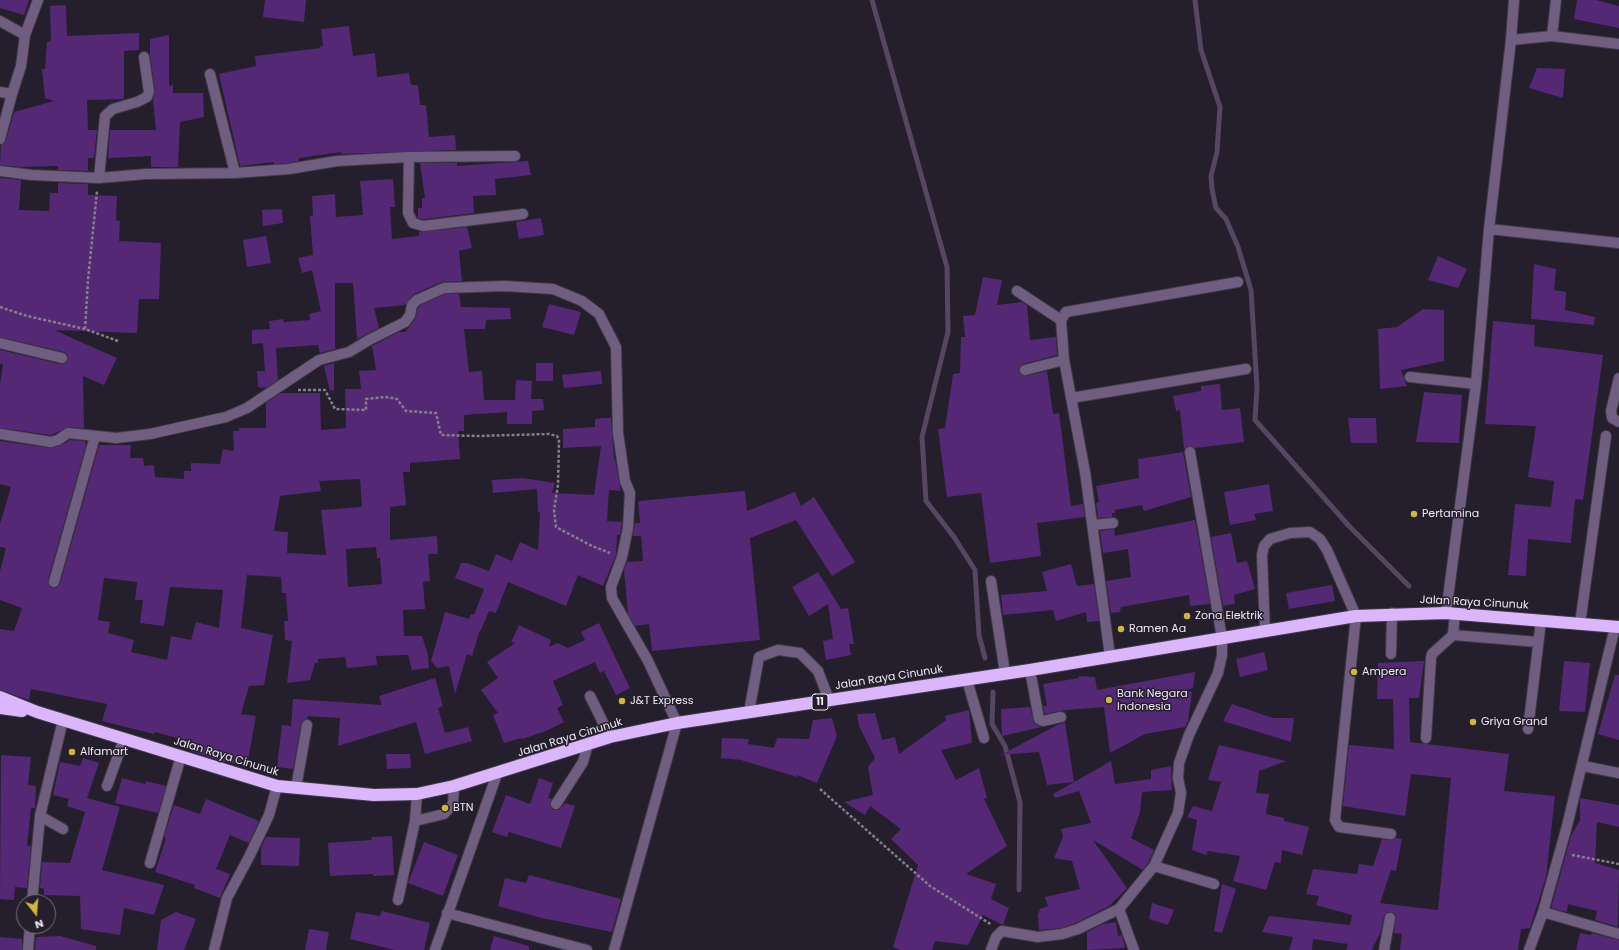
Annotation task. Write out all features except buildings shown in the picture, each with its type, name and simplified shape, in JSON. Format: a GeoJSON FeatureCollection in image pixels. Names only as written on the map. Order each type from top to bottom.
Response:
{"type":"FeatureCollection","features":[{"type":"Feature","properties":{"kind":"highway","name":"Jalan Raya Cinunuk"},"geometry":{"type":"LineString","coordinates":[[37,712],[277,786],[374,795],[417,794],[454,786],[497,774],[610,737],[677,723],[967,680],[1356,616],[1392,613],[1450,613],[1617,627]]}},
{"type":"Feature","properties":{"kind":"highway","name":"11"},"geometry":{"type":"LineString","coordinates":[[0,697],[37,712]]}},
{"type":"Feature","properties":{"kind":"highway","name":"11"},"geometry":{"type":"LineString","coordinates":[[0,708],[37,712]]}},
{"type":"Feature","properties":{"kind":"street"},"geometry":{"type":"LineString","coordinates":[[0,138],[21,66],[25,35],[38,0]]}},
{"type":"Feature","properties":{"kind":"street"},"geometry":{"type":"LineString","coordinates":[[1453,635],[1450,613],[1476,384],[1489,229],[1512,40],[1514,0]]}},
{"type":"Feature","properties":{"kind":"street"},"geometry":{"type":"LineString","coordinates":[[1552,36],[1556,0]]}},
{"type":"Feature","properties":{"kind":"street"},"geometry":{"type":"LineString","coordinates":[[0,21],[25,35]]}},
{"type":"Feature","properties":{"kind":"street"},"geometry":{"type":"LineString","coordinates":[[1512,40],[1552,36],[1619,44]]}},
{"type":"Feature","properties":{"kind":"street"},"geometry":{"type":"LineString","coordinates":[[99,178],[105,116],[114,109],[142,99],[149,92],[144,57]]}},
{"type":"Feature","properties":{"kind":"street"},"geometry":{"type":"LineString","coordinates":[[210,74],[235,173]]}},
{"type":"Feature","properties":{"kind":"street"},"geometry":{"type":"LineString","coordinates":[[0,92],[12,94]]}},
{"type":"Feature","properties":{"kind":"street"},"geometry":{"type":"LineString","coordinates":[[0,171],[32,175],[99,178],[146,174],[235,173],[289,169],[337,161],[409,157],[515,156]]}},
{"type":"Feature","properties":{"kind":"street"},"geometry":{"type":"LineString","coordinates":[[409,157],[408,213],[412,223],[423,226],[523,214]]}},
{"type":"Feature","properties":{"kind":"street"},"geometry":{"type":"LineString","coordinates":[[1489,229],[1619,243]]}},
{"type":"Feature","properties":{"kind":"street"},"geometry":{"type":"LineString","coordinates":[[1110,656],[1093,525],[1064,360],[1061,320],[1066,312],[1238,282]]}},
{"type":"Feature","properties":{"kind":"street"},"geometry":{"type":"LineString","coordinates":[[0,434],[51,442],[58,440],[68,433],[116,438],[150,434],[226,417],[247,408],[319,360],[349,352],[405,322],[410,315],[412,305],[417,300],[444,288],[505,286],[543,288],[564,292],[582,300],[599,314],[616,347],[618,433],[625,481],[630,493],[628,528],[622,556],[611,587],[612,598],[648,661],[677,723],[614,950]]}},
{"type":"Feature","properties":{"kind":"street"},"geometry":{"type":"LineString","coordinates":[[1017,291],[1061,320]]}},
{"type":"Feature","properties":{"kind":"street"},"geometry":{"type":"LineString","coordinates":[[0,343],[62,358]]}},
{"type":"Feature","properties":{"kind":"street"},"geometry":{"type":"LineString","coordinates":[[1025,370],[1064,360]]}},
{"type":"Feature","properties":{"kind":"street"},"geometry":{"type":"LineString","coordinates":[[1071,398],[1246,370]]}},
{"type":"Feature","properties":{"kind":"street"},"geometry":{"type":"LineString","coordinates":[[1410,377],[1476,384]]}},
{"type":"Feature","properties":{"kind":"street"},"geometry":{"type":"LineString","coordinates":[[1619,378],[1612,410],[1612,418],[1619,422]]}},
{"type":"Feature","properties":{"kind":"street"},"geometry":{"type":"LineString","coordinates":[[54,582],[95,436]]}},
{"type":"Feature","properties":{"kind":"street"},"geometry":{"type":"LineString","coordinates":[[1580,624],[1606,436]]}},
{"type":"Feature","properties":{"kind":"street"},"geometry":{"type":"LineString","coordinates":[[991,950],[996,937],[1002,931],[1038,937],[1062,934],[1078,929],[1119,909],[1154,866],[1178,813],[1181,793],[1178,778],[1179,763],[1189,735],[1218,673],[1222,655],[1222,638],[1190,452]]}},
{"type":"Feature","properties":{"kind":"street"},"geometry":{"type":"LineString","coordinates":[[1093,525],[1113,523]]}},
{"type":"Feature","properties":{"kind":"street"},"geometry":{"type":"LineString","coordinates":[[1265,632],[1263,550],[1270,539],[1290,533],[1310,532],[1320,540],[1327,550],[1356,616],[1335,820],[1339,827],[1391,834]]}},
{"type":"Feature","properties":{"kind":"street"},"geometry":{"type":"LineString","coordinates":[[991,581],[1005,673]]}},
{"type":"Feature","properties":{"kind":"street"},"geometry":{"type":"LineString","coordinates":[[1391,654],[1392,613]]}},
{"type":"Feature","properties":{"kind":"street"},"geometry":{"type":"LineString","coordinates":[[1528,729],[1541,620]]}},
{"type":"Feature","properties":{"kind":"street"},"geometry":{"type":"LineString","coordinates":[[1529,950],[1543,912],[1583,766],[1617,627]]}},
{"type":"Feature","properties":{"kind":"street"},"geometry":{"type":"LineString","coordinates":[[1426,738],[1432,654],[1453,635],[1538,642]]}},
{"type":"Feature","properties":{"kind":"street"},"geometry":{"type":"LineString","coordinates":[[749,712],[759,657],[778,650],[800,653],[818,671],[829,700]]}},
{"type":"Feature","properties":{"kind":"street"},"geometry":{"type":"LineString","coordinates":[[1030,670],[1039,719],[1043,721],[1062,718]]}},
{"type":"Feature","properties":{"kind":"street"},"geometry":{"type":"LineString","coordinates":[[967,680],[984,738]]}},
{"type":"Feature","properties":{"kind":"street"},"geometry":{"type":"LineString","coordinates":[[590,696],[610,737]]}},
{"type":"Feature","properties":{"kind":"street"},"geometry":{"type":"LineString","coordinates":[[33,894],[40,816],[63,720]]}},
{"type":"Feature","properties":{"kind":"street"},"geometry":{"type":"LineString","coordinates":[[296,788],[307,725]]}},
{"type":"Feature","properties":{"kind":"street"},"geometry":{"type":"LineString","coordinates":[[107,786],[124,739]]}},
{"type":"Feature","properties":{"kind":"street"},"geometry":{"type":"LineString","coordinates":[[556,804],[583,762],[588,744]]}},
{"type":"Feature","properties":{"kind":"street"},"geometry":{"type":"LineString","coordinates":[[150,863],[181,756]]}},
{"type":"Feature","properties":{"kind":"street"},"geometry":{"type":"LineString","coordinates":[[1583,766],[1619,774]]}},
{"type":"Feature","properties":{"kind":"street"},"geometry":{"type":"LineString","coordinates":[[435,950],[497,774]]}},
{"type":"Feature","properties":{"kind":"street"},"geometry":{"type":"LineString","coordinates":[[214,950],[227,898],[266,822],[277,786]]}},
{"type":"Feature","properties":{"kind":"street"},"geometry":{"type":"LineString","coordinates":[[415,821],[444,814],[453,804],[454,786]]}},
{"type":"Feature","properties":{"kind":"street"},"geometry":{"type":"LineString","coordinates":[[398,900],[415,821],[417,794]]}},
{"type":"Feature","properties":{"kind":"street"},"geometry":{"type":"LineString","coordinates":[[40,816],[63,829]]}},
{"type":"Feature","properties":{"kind":"street"},"geometry":{"type":"LineString","coordinates":[[1154,866],[1214,884]]}},
{"type":"Feature","properties":{"kind":"street"},"geometry":{"type":"LineString","coordinates":[[1119,909],[1134,950]]}},
{"type":"Feature","properties":{"kind":"street"},"geometry":{"type":"LineString","coordinates":[[1543,912],[1619,934]]}},
{"type":"Feature","properties":{"kind":"street"},"geometry":{"type":"LineString","coordinates":[[447,913],[586,950]]}},
{"type":"Feature","properties":{"kind":"street"},"geometry":{"type":"LineString","coordinates":[[1384,950],[1390,918]]}},
{"type":"Feature","properties":{"kind":"street"},"geometry":{"type":"LineString","coordinates":[[28,950],[29,934]]}},
{"type":"Feature","properties":{"kind":"path"},"geometry":{"type":"LineString","coordinates":[[85,329],[88,280],[99,178]]}},
{"type":"Feature","properties":{"kind":"path"},"geometry":{"type":"LineString","coordinates":[[0,308],[27,316],[85,329],[118,341]]}},
{"type":"Feature","properties":{"kind":"path"},"geometry":{"type":"LineString","coordinates":[[276,390],[325,390],[335,409],[366,410],[366,399],[386,397],[397,399],[406,411],[436,413],[440,435],[478,436],[549,434],[557,436],[559,440],[558,485],[554,510],[556,527],[592,546],[622,556]]}},
{"type":"Feature","properties":{"kind":"path"},"geometry":{"type":"LineString","coordinates":[[820,789],[930,886],[1002,931]]}},
{"type":"Feature","properties":{"kind":"path"},"geometry":{"type":"LineString","coordinates":[[1559,852],[1619,864]]}},
{"type":"Feature","properties":{"kind":"waterway"},"geometry":{"type":"LineString","coordinates":[[872,0],[947,267],[948,332],[922,437],[926,501],[954,537],[975,570],[979,635],[985,658]]}},
{"type":"Feature","properties":{"kind":"waterway"},"geometry":{"type":"LineString","coordinates":[[1195,0],[1201,50],[1220,107],[1217,152],[1211,176],[1212,189],[1216,208],[1226,219],[1238,247],[1251,290],[1257,387],[1255,420],[1349,526],[1409,586]]}},
{"type":"Feature","properties":{"kind":"waterway"},"geometry":{"type":"LineString","coordinates":[[993,692],[992,724],[1005,746],[1020,802],[1019,890]]}},
{"type":"Feature","properties":{"kind":"place","name":"Pertamina"},"geometry":{"type":"Point","coordinates":[1414,514]}},
{"type":"Feature","properties":{"kind":"place","name":"Zona Elektrik"},"geometry":{"type":"Point","coordinates":[1187,616]}},
{"type":"Feature","properties":{"kind":"place","name":"Ramen Aa"},"geometry":{"type":"Point","coordinates":[1121,629]}},
{"type":"Feature","properties":{"kind":"place","name":"Ampera"},"geometry":{"type":"Point","coordinates":[1354,672]}},
{"type":"Feature","properties":{"kind":"place","name":"Bank Negara Indonesia"},"geometry":{"type":"Point","coordinates":[1109,700]}},
{"type":"Feature","properties":{"kind":"place","name":"J&T Express"},"geometry":{"type":"Point","coordinates":[622,701]}},
{"type":"Feature","properties":{"kind":"place","name":"Griya Grand"},"geometry":{"type":"Point","coordinates":[1473,722]}},
{"type":"Feature","properties":{"kind":"place","name":"Alfamart"},"geometry":{"type":"Point","coordinates":[72,752]}},
{"type":"Feature","properties":{"kind":"place","name":"BTN"},"geometry":{"type":"Point","coordinates":[445,808]}}]}
